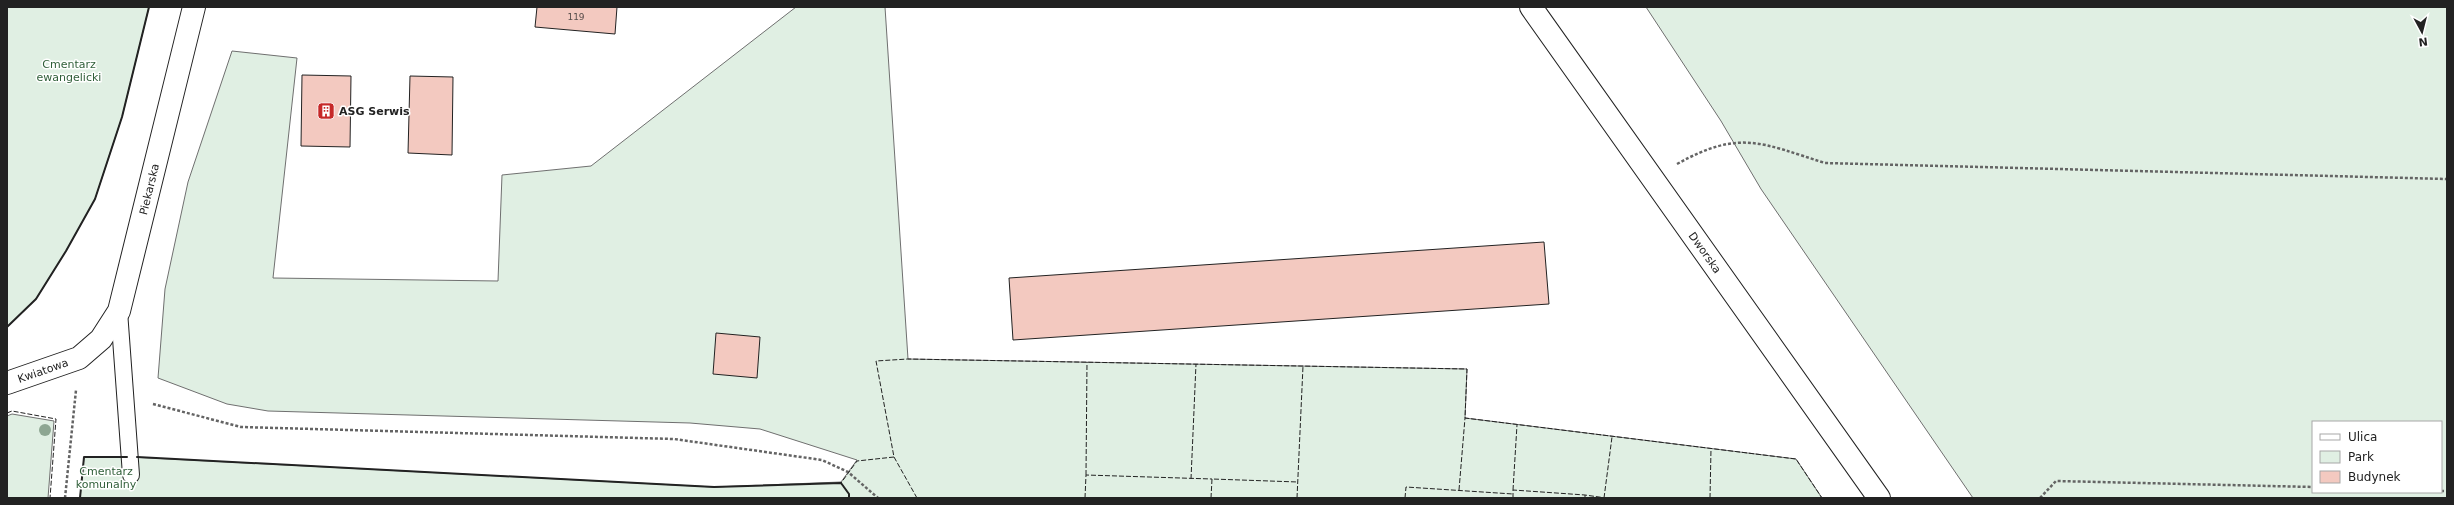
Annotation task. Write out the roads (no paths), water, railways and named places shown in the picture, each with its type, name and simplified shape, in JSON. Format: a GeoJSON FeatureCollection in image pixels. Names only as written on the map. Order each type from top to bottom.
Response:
{"type":"FeatureCollection","features":[{"type":"Feature","properties":{"kind":"street","name":"Piekarska"},"geometry":{"type":"LineString","coordinates":[[79,358],[101,339],[119,311],[194,7]]}},
{"type":"Feature","properties":{"kind":"street","name":"Dworska"},"geometry":{"type":"LineString","coordinates":[[1531,7],[1879,498]]}},
{"type":"Feature","properties":{"kind":"street","name":"Kwiatowa"},"geometry":{"type":"LineString","coordinates":[[7,383],[79,358]]}},
{"type":"Feature","properties":{"kind":"lane"},"geometry":{"type":"LineString","coordinates":[[119,311],[131,475]]}},
{"type":"Feature","properties":{"kind":"place","name":"ASG Serwis"},"geometry":{"type":"Point","coordinates":[326,111]}},
{"type":"Feature","properties":{"kind":"park label","name":"Cmentarz ewangelicki"},"geometry":{"type":"Point","coordinates":[69,70]}},
{"type":"Feature","properties":{"kind":"park label","name":"Cmentarz komunalny"},"geometry":{"type":"Point","coordinates":[106,477]}}]}
